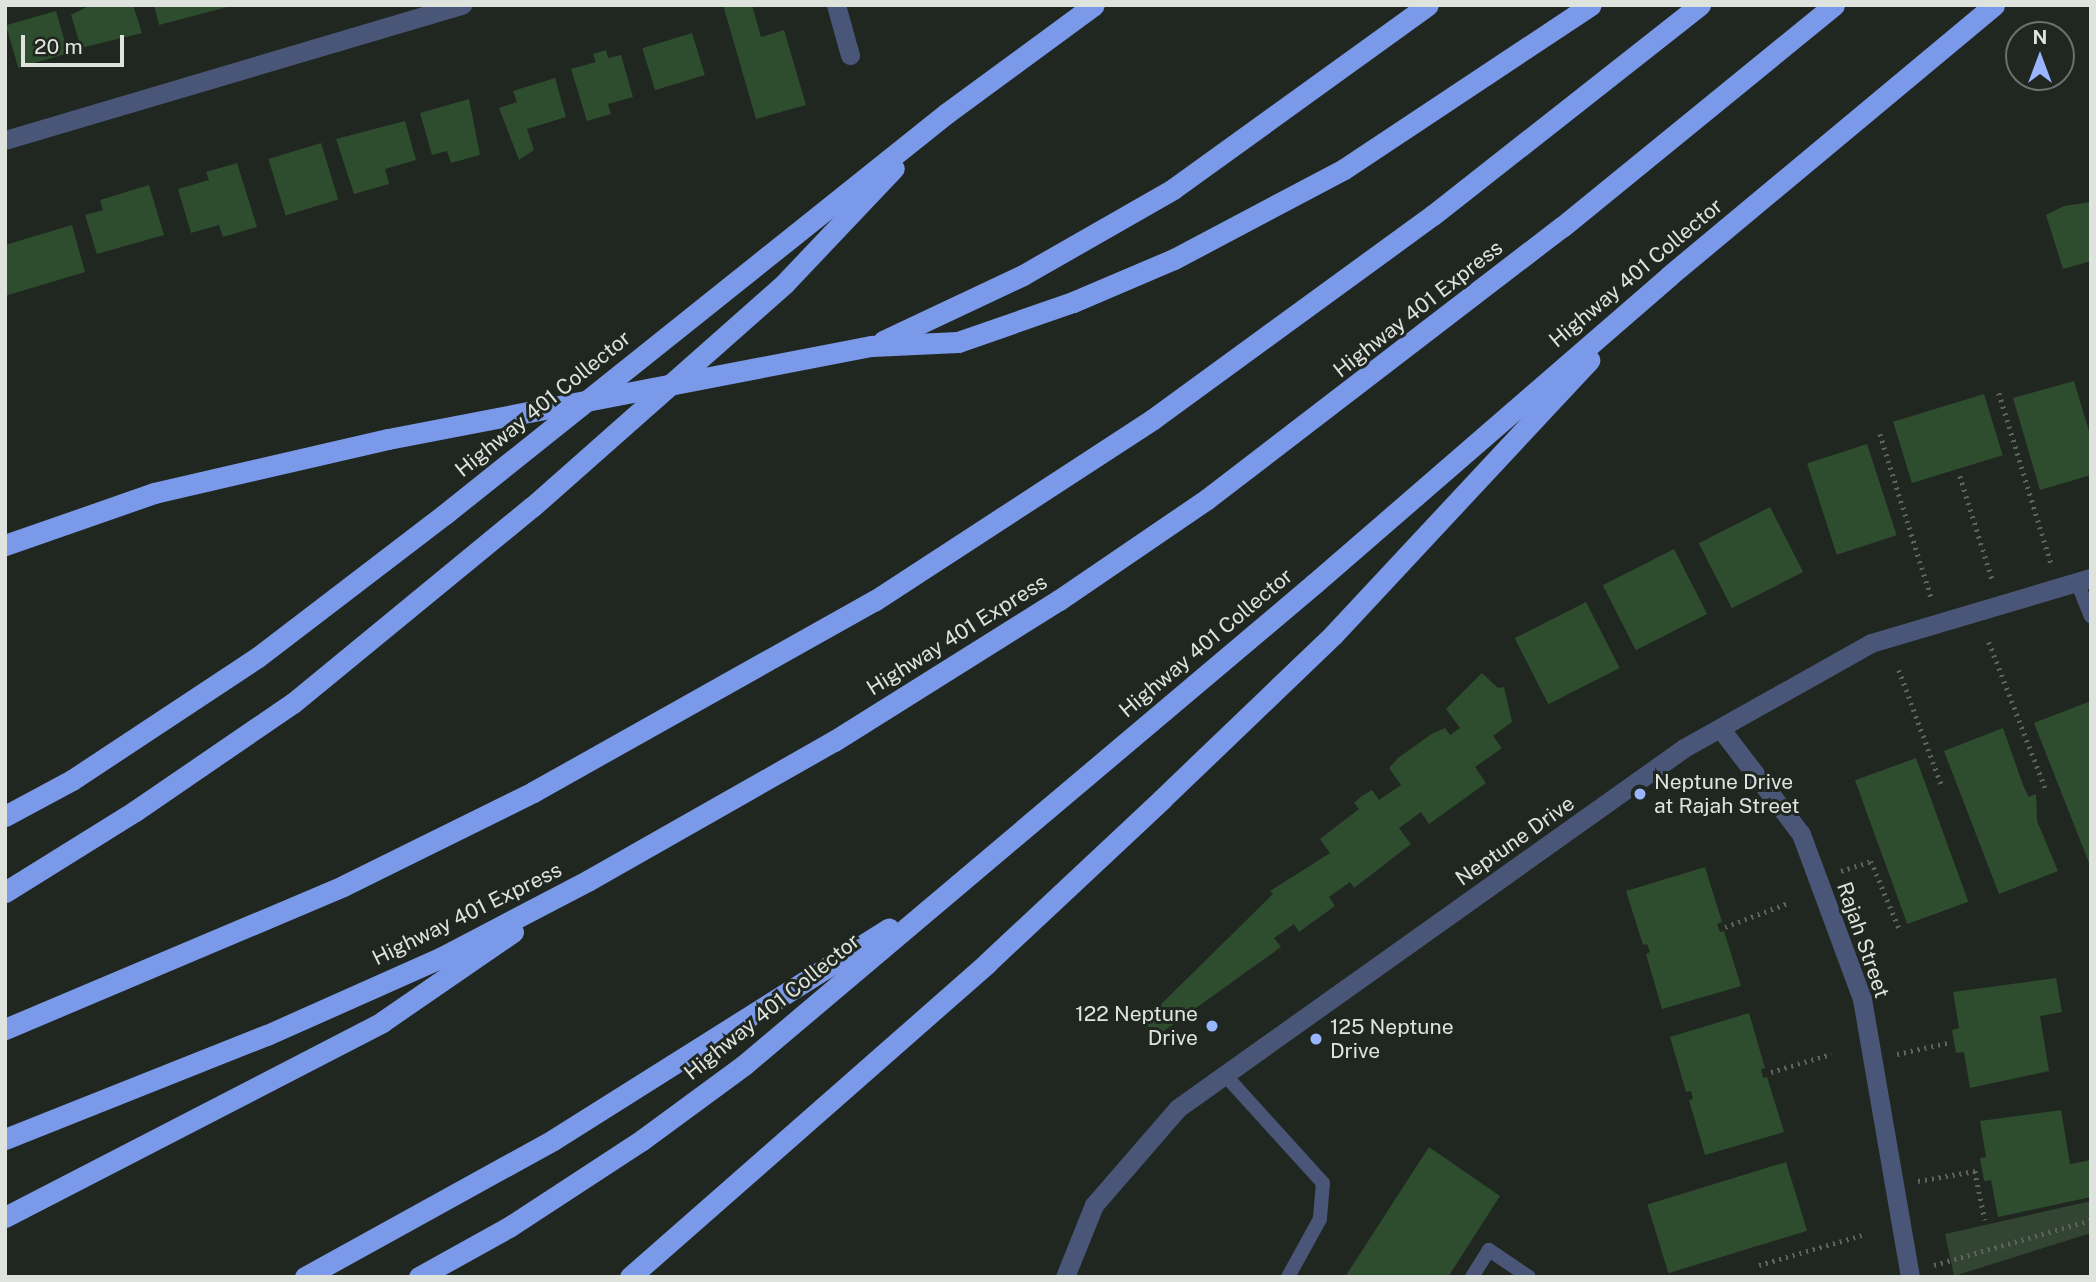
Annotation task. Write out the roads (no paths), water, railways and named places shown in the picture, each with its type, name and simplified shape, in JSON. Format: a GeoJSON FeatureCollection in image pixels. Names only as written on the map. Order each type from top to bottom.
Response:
{"type":"FeatureCollection","features":[{"type":"Feature","properties":{"kind":"highway","name":"Highway 401 Collector"},"geometry":{"type":"LineString","coordinates":[[5,816],[72,780],[258,657],[445,514],[947,113],[1094,5]]}},
{"type":"Feature","properties":{"kind":"highway"},"geometry":{"type":"LineString","coordinates":[[872,346],[1023,275],[1173,189],[1429,5]]}},
{"type":"Feature","properties":{"kind":"highway"},"geometry":{"type":"LineString","coordinates":[[5,545],[154,493],[388,439],[872,346],[958,341],[1073,302],[1174,258],[1344,169],[1591,5]]}},
{"type":"Feature","properties":{"kind":"highway"},"geometry":{"type":"LineString","coordinates":[[5,1030],[343,886],[533,792],[874,601],[1164,411],[1433,215],[1700,5]]}},
{"type":"Feature","properties":{"kind":"highway","name":"Highway 401 Express"},"geometry":{"type":"LineString","coordinates":[[5,1139],[279,1029],[440,958],[589,880],[834,741],[1059,600],[1207,499],[1540,244],[1834,5]]}},
{"type":"Feature","properties":{"kind":"highway","name":"Highway 401 Collector"},"geometry":{"type":"LineString","coordinates":[[419,1277],[509,1227],[642,1140],[744,1065],[1315,583],[1669,276],[1994,5]]}},
{"type":"Feature","properties":{"kind":"highway"},"geometry":{"type":"LineString","coordinates":[[5,892],[135,811],[293,703],[533,508],[785,283],[947,113]]}},
{"type":"Feature","properties":{"kind":"highway"},"geometry":{"type":"LineString","coordinates":[[630,1277],[987,963],[1333,635],[1669,276]]}},
{"type":"Feature","properties":{"kind":"highway"},"geometry":{"type":"LineString","coordinates":[[5,1217],[382,1021],[589,880]]}},
{"type":"Feature","properties":{"kind":"highway"},"geometry":{"type":"LineString","coordinates":[[305,1277],[418,1217],[675,1067],[953,887]]}},
{"type":"Feature","properties":{"kind":"street"},"geometry":{"type":"LineString","coordinates":[[5,141],[461,5]]}},
{"type":"Feature","properties":{"kind":"street"},"geometry":{"type":"LineString","coordinates":[[836,5],[850,54]]}},
{"type":"Feature","properties":{"kind":"street","name":"Neptune Drive"},"geometry":{"type":"LineString","coordinates":[[1065,1277],[1094,1205],[1178,1108],[1684,748],[1871,643],[2075,583]]}},
{"type":"Feature","properties":{"kind":"street","name":"Rajah Street"},"geometry":{"type":"LineString","coordinates":[[1720,728],[1801,834],[1862,999],[1910,1274]]}},
{"type":"Feature","properties":{"kind":"lane"},"geometry":{"type":"LineString","coordinates":[[2075,583],[2091,616]]}},
{"type":"Feature","properties":{"kind":"lane"},"geometry":{"type":"LineString","coordinates":[[1225,1074],[1323,1183],[1320,1219],[1288,1277]]}},
{"type":"Feature","properties":{"kind":"lane"},"geometry":{"type":"LineString","coordinates":[[1472,1277],[1489,1250],[1529,1277]]}},
{"type":"Feature","properties":{"kind":"place","name":"Neptune Drive at Rajah Street"},"geometry":{"type":"Point","coordinates":[1640,794]}},
{"type":"Feature","properties":{"kind":"place","name":"122 Neptune Drive"},"geometry":{"type":"Point","coordinates":[1212,1026]}},
{"type":"Feature","properties":{"kind":"place","name":"125 Neptune Drive"},"geometry":{"type":"Point","coordinates":[1316,1039]}}]}
